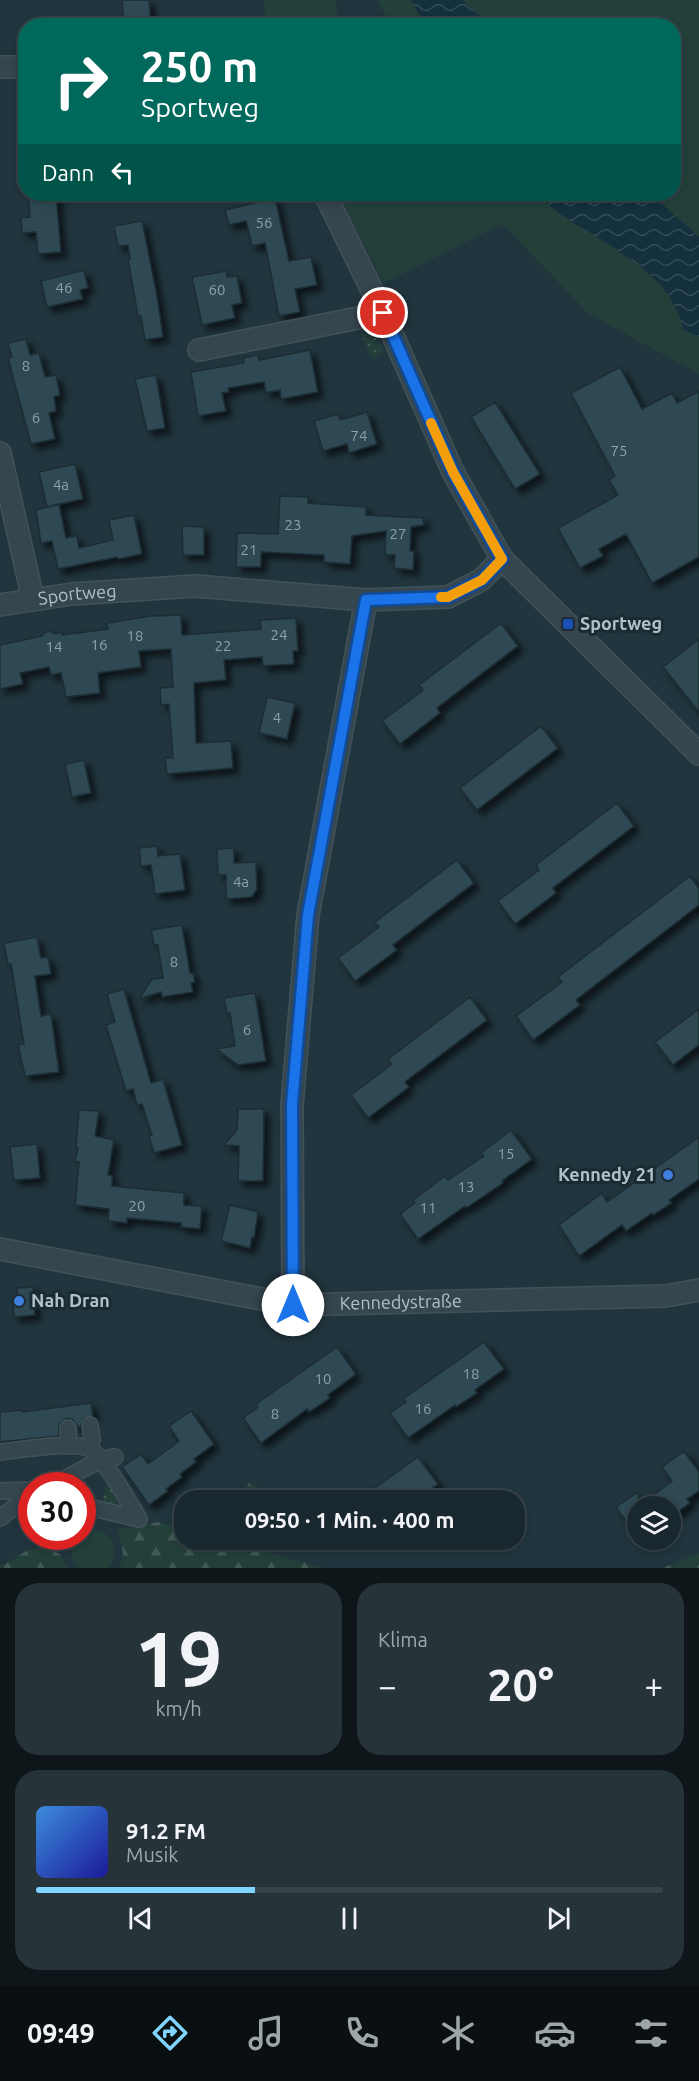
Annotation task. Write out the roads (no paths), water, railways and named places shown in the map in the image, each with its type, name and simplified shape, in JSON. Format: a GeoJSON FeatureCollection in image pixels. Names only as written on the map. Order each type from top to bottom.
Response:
{"type":"FeatureCollection","features":[{"type":"Feature","properties":{"kind":"street"},"geometry":{"type":"LineString","coordinates":[[0,67],[18,67]]}},
{"type":"Feature","properties":{"kind":"street"},"geometry":{"type":"LineString","coordinates":[[328,201],[383,313],[453,472],[502,559],[695,743]]}},
{"type":"Feature","properties":{"kind":"street"},"geometry":{"type":"LineString","coordinates":[[199,350],[383,313]]}},
{"type":"Feature","properties":{"kind":"street"},"geometry":{"type":"LineString","coordinates":[[0,453],[33,599]]}},
{"type":"Feature","properties":{"kind":"street","name":"Sportweg"},"geometry":{"type":"LineString","coordinates":[[0,605],[33,599],[195,586],[366,600],[448,597],[482,580],[502,559]]}},
{"type":"Feature","properties":{"kind":"street"},"geometry":{"type":"LineString","coordinates":[[293,1305],[292,1105],[308,915],[366,600]]}},
{"type":"Feature","properties":{"kind":"street","name":"Kennedystraße"},"geometry":{"type":"LineString","coordinates":[[0,1249],[293,1305],[665,1296],[699,1290]]}},
{"type":"Feature","properties":{"kind":"street"},"geometry":{"type":"LineString","coordinates":[[68,1428],[69,1446]]}},
{"type":"Feature","properties":{"kind":"street"},"geometry":{"type":"LineString","coordinates":[[0,1452],[69,1446],[92,1435],[108,1458],[140,1519],[96,1509]]}},
{"type":"Feature","properties":{"kind":"street"},"geometry":{"type":"LineString","coordinates":[[82,1472],[108,1458]]}},
{"type":"Feature","properties":{"kind":"street"},"geometry":{"type":"LineString","coordinates":[[0,1491],[18,1492]]}},
{"type":"Feature","properties":{"kind":"street"},"geometry":{"type":"LineString","coordinates":[[0,1518],[18,1503]]}},
{"type":"Feature","properties":{"kind":"water"},"geometry":{"type":"Polygon","coordinates":[[[411,0],[463,0],[468,7],[483,18],[421,18],[411,0]]]}},
{"type":"Feature","properties":{"kind":"water"},"geometry":{"type":"Polygon","coordinates":[[[544,201],[659,201],[699,237],[699,337],[683,329],[675,305],[660,285],[642,268],[544,201]]]}},
{"type":"Feature","properties":{"kind":"place","name":"Sportweg"},"geometry":{"type":"Point","coordinates":[568,624]}},
{"type":"Feature","properties":{"kind":"place","name":"Kennedy 21"},"geometry":{"type":"Point","coordinates":[668,1175]}},
{"type":"Feature","properties":{"kind":"place","name":"Nah Dran"},"geometry":{"type":"Point","coordinates":[19,1301]}}]}
